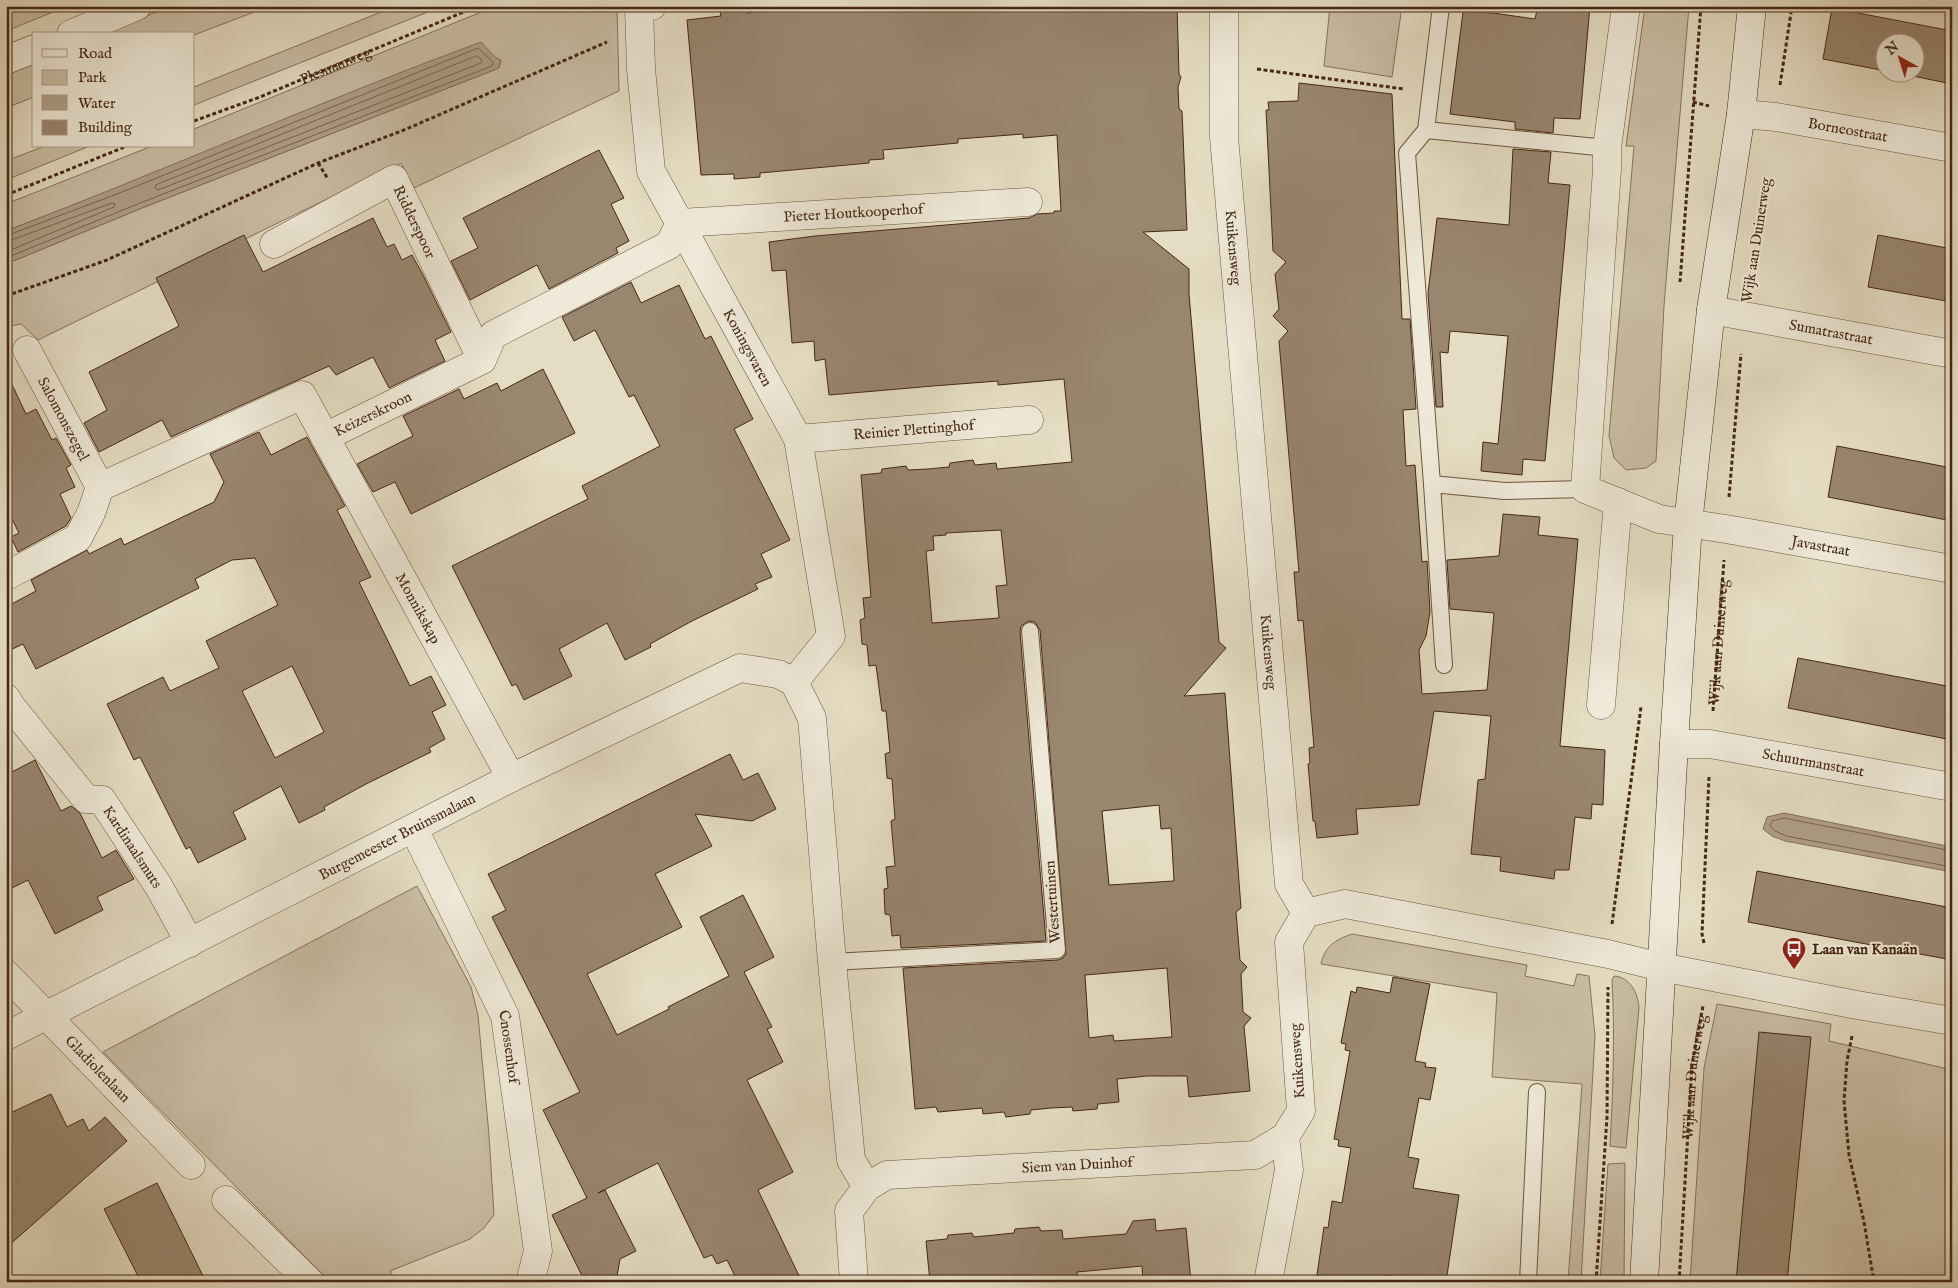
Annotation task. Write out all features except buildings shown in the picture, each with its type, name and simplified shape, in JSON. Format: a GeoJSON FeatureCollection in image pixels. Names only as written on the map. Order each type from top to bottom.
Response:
{"type":"FeatureCollection","features":[{"type":"Feature","properties":{"kind":"street"},"geometry":{"type":"LineString","coordinates":[[76,32],[137,6]]}},
{"type":"Feature","properties":{"kind":"street","name":"Kuikensweg"},"geometry":{"type":"LineString","coordinates":[[1224,6],[1225,147],[1289,884],[1306,913],[1289,942],[1301,1111],[1284,1137]]}},
{"type":"Feature","properties":{"kind":"street"},"geometry":{"type":"LineString","coordinates":[[1626,6],[1607,148],[1585,489],[1658,519],[1688,524]]}},
{"type":"Feature","properties":{"kind":"street"},"geometry":{"type":"LineString","coordinates":[[1644,1282],[1688,524],[1711,310],[1741,114],[1752,6]]}},
{"type":"Feature","properties":{"kind":"street","name":"Koningsvaren"},"geometry":{"type":"LineString","coordinates":[[643,14],[641,69],[650,171],[798,439],[831,636],[794,682]]}},
{"type":"Feature","properties":{"kind":"street"},"geometry":{"type":"LineString","coordinates":[[6,60],[32,50]]}},
{"type":"Feature","properties":{"kind":"street","name":"Borneostraat"},"geometry":{"type":"LineString","coordinates":[[1741,114],[1776,117],[1952,148]]}},
{"type":"Feature","properties":{"kind":"street","name":"Ridderspoor"},"geometry":{"type":"LineString","coordinates":[[274,244],[394,179],[482,360]]}},
{"type":"Feature","properties":{"kind":"street","name":"Pieter Houtkooperhof"},"geometry":{"type":"LineString","coordinates":[[680,224],[1028,202]]}},
{"type":"Feature","properties":{"kind":"street"},"geometry":{"type":"LineString","coordinates":[[482,360],[493,335],[668,245],[680,224]]}},
{"type":"Feature","properties":{"kind":"street","name":"Sumatrastraat"},"geometry":{"type":"LineString","coordinates":[[1711,310],[1952,354]]}},
{"type":"Feature","properties":{"kind":"street","name":"Salomonszegel"},"geometry":{"type":"LineString","coordinates":[[28,350],[100,486]]}},
{"type":"Feature","properties":{"kind":"street","name":"Keizerskroon"},"geometry":{"type":"LineString","coordinates":[[100,486],[302,395],[325,437],[482,360]]}},
{"type":"Feature","properties":{"kind":"street","name":"Reinier Plettinghof"},"geometry":{"type":"LineString","coordinates":[[798,439],[1029,420]]}},
{"type":"Feature","properties":{"kind":"street","name":"Monnikskap"},"geometry":{"type":"LineString","coordinates":[[325,437],[511,778]]}},
{"type":"Feature","properties":{"kind":"street"},"geometry":{"type":"LineString","coordinates":[[6,576],[78,538],[91,513],[100,486]]}},
{"type":"Feature","properties":{"kind":"street"},"geometry":{"type":"LineString","coordinates":[[1600,705],[1618,502]]}},
{"type":"Feature","properties":{"kind":"street","name":"Javastraat"},"geometry":{"type":"LineString","coordinates":[[1688,524],[1952,569]]}},
{"type":"Feature","properties":{"kind":"street","name":"Burgemeester Bruinsmalaan"},"geometry":{"type":"LineString","coordinates":[[6,1036],[511,778],[740,668],[778,674],[794,682]]}},
{"type":"Feature","properties":{"kind":"street"},"geometry":{"type":"LineString","coordinates":[[794,682],[812,718],[832,962],[851,1160],[867,1187],[849,1211],[854,1282]]}},
{"type":"Feature","properties":{"kind":"street","name":"Kardinaalsmuts"},"geometry":{"type":"LineString","coordinates":[[6,698],[86,799],[102,800],[159,887],[190,943]]}},
{"type":"Feature","properties":{"kind":"street","name":"Schuurmanstraat"},"geometry":{"type":"LineString","coordinates":[[1674,744],[1710,744],[1952,787]]}},
{"type":"Feature","properties":{"kind":"street","name":"Cnossenhof"},"geometry":{"type":"LineString","coordinates":[[414,829],[505,1016],[538,1251],[530,1282]]}},
{"type":"Feature","properties":{"kind":"street"},"geometry":{"type":"LineString","coordinates":[[1306,913],[1345,904],[1608,954],[1661,967],[1857,1005],[1952,1021]]}},
{"type":"Feature","properties":{"kind":"street","name":"Gladiolenlaan"},"geometry":{"type":"LineString","coordinates":[[6,974],[191,1165]]}},
{"type":"Feature","properties":{"kind":"street"},"geometry":{"type":"LineString","coordinates":[[1268,1282],[1289,1170],[1284,1137]]}},
{"type":"Feature","properties":{"kind":"street","name":"Siem van Duinhof"},"geometry":{"type":"LineString","coordinates":[[867,1187],[888,1175],[1255,1154],[1284,1137]]}},
{"type":"Feature","properties":{"kind":"street"},"geometry":{"type":"LineString","coordinates":[[226,1200],[310,1282]]}},
{"type":"Feature","properties":{"kind":"lane"},"geometry":{"type":"LineString","coordinates":[[1441,6],[1426,130],[1407,153],[1444,665]]}},
{"type":"Feature","properties":{"kind":"lane"},"geometry":{"type":"LineString","coordinates":[[1426,130],[1607,148]]}},
{"type":"Feature","properties":{"kind":"lane"},"geometry":{"type":"LineString","coordinates":[[1432,484],[1504,491],[1585,489]]}},
{"type":"Feature","properties":{"kind":"lane","name":"Westertuinen"},"geometry":{"type":"LineString","coordinates":[[832,962],[1057,950],[1030,631]]}},
{"type":"Feature","properties":{"kind":"lane"},"geometry":{"type":"LineString","coordinates":[[1528,1282],[1537,1092]]}},
{"type":"Feature","properties":{"kind":"path","name":"Plesmanweg"},"geometry":{"type":"LineString","coordinates":[[195,122],[260,97],[478,6]]}},
{"type":"Feature","properties":{"kind":"path"},"geometry":{"type":"LineString","coordinates":[[1776,117],[1792,6]]}},
{"type":"Feature","properties":{"kind":"path"},"geometry":{"type":"LineString","coordinates":[[6,296],[107,260],[318,163],[404,130],[643,14]]}},
{"type":"Feature","properties":{"kind":"path"},"geometry":{"type":"LineString","coordinates":[[1224,65],[1430,92]]}},
{"type":"Feature","properties":{"kind":"path"},"geometry":{"type":"LineString","coordinates":[[6,195],[122,148]]}},
{"type":"Feature","properties":{"kind":"path","name":"Wijk aan Duinerweg"},"geometry":{"type":"LineString","coordinates":[[1679,1282],[1692,1065],[1708,976],[1702,934],[1710,744],[1726,529],[1745,315]]}},
{"type":"Feature","properties":{"kind":"path"},"geometry":{"type":"LineString","coordinates":[[1857,1005],[1847,1062],[1844,1101],[1849,1155],[1864,1222],[1874,1282]]}},
{"type":"Feature","properties":{"kind":"green space"},"geometry":{"type":"Polygon","coordinates":[[[6,6],[68,6],[6,31],[6,6]]]}},
{"type":"Feature","properties":{"kind":"green space"},"geometry":{"type":"Polygon","coordinates":[[[171,6],[270,6],[195,35],[195,32],[106,32],[171,6]]]}},
{"type":"Feature","properties":{"kind":"green space"},"geometry":{"type":"Polygon","coordinates":[[[396,6],[443,6],[195,105],[195,87],[396,6]]]}},
{"type":"Feature","properties":{"kind":"green space"},"geometry":{"type":"Polygon","coordinates":[[[496,6],[617,6],[619,91],[414,188],[401,163],[38,340],[21,324],[6,327],[6,264],[142,208],[499,68],[501,60],[120,187],[6,231],[6,204],[147,148],[195,148],[195,129],[496,6]]]}},
{"type":"Feature","properties":{"kind":"green space"},"geometry":{"type":"Polygon","coordinates":[[[1330,6],[1402,6],[1392,77],[1324,66],[1330,6]]]}},
{"type":"Feature","properties":{"kind":"green space"},"geometry":{"type":"Polygon","coordinates":[[[1645,6],[1689,6],[1664,306],[1656,461],[1646,468],[1626,470],[1614,458],[1609,436],[1634,146],[1626,146],[1645,6]]]}},
{"type":"Feature","properties":{"kind":"green space"},"geometry":{"type":"Polygon","coordinates":[[[32,61],[32,98],[6,108],[6,72],[32,61]]]}},
{"type":"Feature","properties":{"kind":"green space"},"geometry":{"type":"Polygon","coordinates":[[[40,148],[85,148],[6,180],[6,161],[40,148]]]}},
{"type":"Feature","properties":{"kind":"green space"},"geometry":{"type":"Polygon","coordinates":[[[417,886],[471,987],[478,1015],[494,1215],[484,1228],[470,1239],[390,1271],[396,1282],[330,1282],[103,1052],[417,886]]]}},
{"type":"Feature","properties":{"kind":"green space"},"geometry":{"type":"Polygon","coordinates":[[[1352,934],[1527,965],[1525,976],[1574,986],[1577,974],[1589,976],[1595,1036],[1581,1282],[1568,1282],[1582,1084],[1492,1077],[1497,993],[1321,964],[1325,953],[1332,944],[1352,934]]]}},
{"type":"Feature","properties":{"kind":"green space"},"geometry":{"type":"Polygon","coordinates":[[[1614,976],[1625,979],[1629,983],[1637,997],[1639,1008],[1626,1148],[1610,1146],[1613,1063],[1612,980],[1614,976]]]}},
{"type":"Feature","properties":{"kind":"green space"},"geometry":{"type":"Polygon","coordinates":[[[1717,1004],[1831,1024],[1829,1041],[1952,1070],[1952,1282],[1690,1282],[1704,1068],[1717,1004]]]}},
{"type":"Feature","properties":{"kind":"green space"},"geometry":{"type":"Polygon","coordinates":[[[1625,1163],[1624,1282],[1600,1282],[1608,1164],[1625,1163]]]}},
{"type":"Feature","properties":{"kind":"water"},"geometry":{"type":"Polygon","coordinates":[[[481,42],[496,58],[501,60],[499,68],[142,208],[6,264],[6,231],[481,42]]]}},
{"type":"Feature","properties":{"kind":"water"},"geometry":{"type":"Polygon","coordinates":[[[1784,813],[1952,847],[1952,872],[1785,841],[1772,836],[1763,829],[1767,817],[1784,813]]]}},
{"type":"Feature","properties":{"kind":"place","name":"Laan van Kanaän"},"geometry":{"type":"Point","coordinates":[1794,970]}}]}
